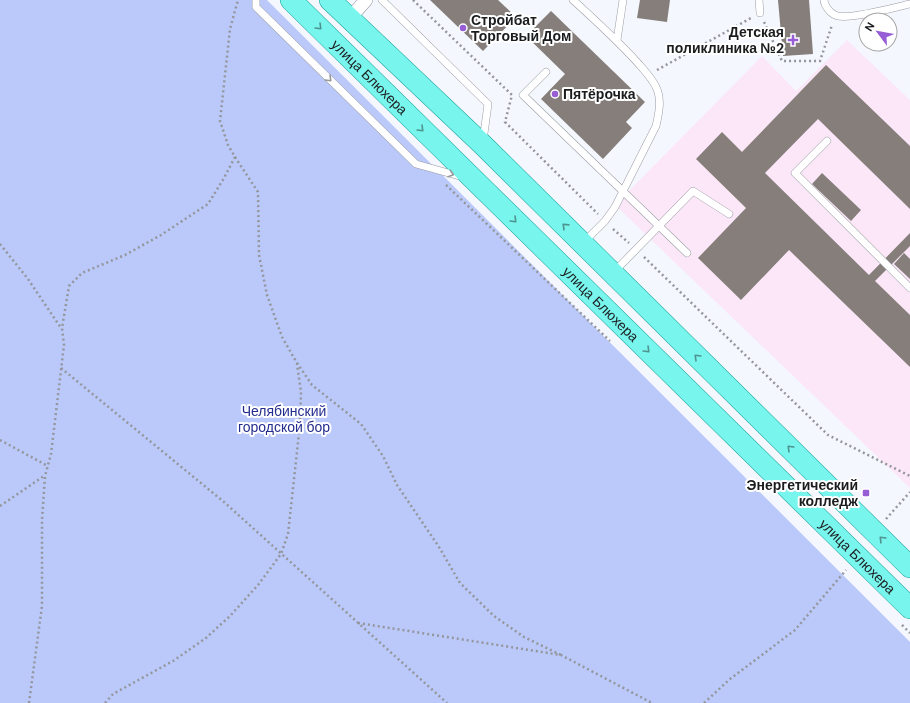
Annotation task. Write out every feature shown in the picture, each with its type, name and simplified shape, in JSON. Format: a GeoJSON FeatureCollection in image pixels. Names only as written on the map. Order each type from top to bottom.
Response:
{"type":"FeatureCollection","features":[{"type":"Feature","properties":{"kind":"main road","name":"улица Блюхера"},"geometry":{"type":"LineString","coordinates":[[291,0],[910,608]]}},
{"type":"Feature","properties":{"kind":"main road","name":"улица Блюхера"},"geometry":{"type":"LineString","coordinates":[[339,7],[583,243],[910,567]]}},
{"type":"Feature","properties":{"kind":"street"},"geometry":{"type":"LineString","coordinates":[[339,7],[366,0]]}},
{"type":"Feature","properties":{"kind":"lane"},"geometry":{"type":"LineString","coordinates":[[256,0],[256,7],[416,164],[474,181]]}},
{"type":"Feature","properties":{"kind":"lane"},"geometry":{"type":"LineString","coordinates":[[382,0],[488,104],[483,145]]}},
{"type":"Feature","properties":{"kind":"lane"},"geometry":{"type":"LineString","coordinates":[[573,0],[618,40],[648,75],[656,87],[659,98],[660,112],[656,126],[615,207],[605,221],[583,243]]}},
{"type":"Feature","properties":{"kind":"lane"},"geometry":{"type":"LineString","coordinates":[[618,40],[623,0]]}},
{"type":"Feature","properties":{"kind":"lane"},"geometry":{"type":"LineString","coordinates":[[759,0],[760,13]]}},
{"type":"Feature","properties":{"kind":"lane"},"geometry":{"type":"LineString","coordinates":[[824,0],[824,4],[835,15],[847,17],[909,3]]}},
{"type":"Feature","properties":{"kind":"lane"},"geometry":{"type":"LineString","coordinates":[[546,72],[523,95],[687,253]]}},
{"type":"Feature","properties":{"kind":"lane"},"geometry":{"type":"LineString","coordinates":[[826,141],[795,173],[910,288]]}},
{"type":"Feature","properties":{"kind":"lane"},"geometry":{"type":"LineString","coordinates":[[613,274],[693,191],[729,214]]}},
{"type":"Feature","properties":{"kind":"path"},"geometry":{"type":"LineString","coordinates":[[238,0],[230,28],[220,121],[228,145],[258,192],[259,255],[267,295],[282,337],[297,363],[312,385],[362,424],[383,456],[397,485],[439,547],[460,583],[494,616],[524,637],[652,703]]}},
{"type":"Feature","properties":{"kind":"path"},"geometry":{"type":"LineString","coordinates":[[648,75],[760,13],[782,61],[820,61],[835,15]]}},
{"type":"Feature","properties":{"kind":"path"},"geometry":{"type":"LineString","coordinates":[[29,703],[42,606],[42,520],[46,465],[50,454],[64,345],[62,328],[69,286],[82,273],[125,256],[161,235],[208,204],[235,157]]}},
{"type":"Feature","properties":{"kind":"path"},"geometry":{"type":"LineString","coordinates":[[0,244],[28,279],[62,328]]}},
{"type":"Feature","properties":{"kind":"path"},"geometry":{"type":"LineString","coordinates":[[104,703],[113,694],[173,661],[206,638],[230,616],[258,585],[281,554],[288,534],[300,424],[301,392],[297,363]]}},
{"type":"Feature","properties":{"kind":"path"},"geometry":{"type":"LineString","coordinates":[[61,368],[224,502],[447,703]]}},
{"type":"Feature","properties":{"kind":"path"},"geometry":{"type":"LineString","coordinates":[[0,440],[46,465]]}},
{"type":"Feature","properties":{"kind":"path"},"geometry":{"type":"LineString","coordinates":[[0,506],[45,476]]}},
{"type":"Feature","properties":{"kind":"path"},"geometry":{"type":"LineString","coordinates":[[884,521],[910,492]]}},
{"type":"Feature","properties":{"kind":"path"},"geometry":{"type":"LineString","coordinates":[[704,703],[730,679],[796,630],[847,568]]}},
{"type":"Feature","properties":{"kind":"path"},"geometry":{"type":"LineString","coordinates":[[358,623],[561,655]]}},
{"type":"Feature","properties":{"kind":"shaded area"},"geometry":{"type":"Polygon","coordinates":[[[847,40],[910,100],[910,488],[615,205],[762,56],[796,91],[847,40]]]}},
{"type":"Feature","properties":{"kind":"green space","name":"Челябинский городской бор"},"geometry":{"type":"Polygon","coordinates":[[[0,0],[267,0],[910,642],[910,703],[0,703],[0,0]]]}},
{"type":"Feature","properties":{"kind":"building"},"geometry":{"type":"Polygon","coordinates":[[[430,0],[498,0],[516,17],[483,51],[430,0]]]}},
{"type":"Feature","properties":{"kind":"building"},"geometry":{"type":"Polygon","coordinates":[[[640,0],[670,0],[667,22],[637,18],[640,0]]]}},
{"type":"Feature","properties":{"kind":"building"},"geometry":{"type":"Polygon","coordinates":[[[778,0],[809,0],[813,54],[783,56],[778,0]]]}},
{"type":"Feature","properties":{"kind":"building"},"geometry":{"type":"Polygon","coordinates":[[[551,11],[645,102],[626,122],[632,128],[603,159],[541,99],[565,74],[526,36],[551,11]]]}},
{"type":"Feature","properties":{"kind":"building"},"geometry":{"type":"Polygon","coordinates":[[[826,65],[910,146],[910,209],[818,119],[765,173],[869,275],[910,233],[910,246],[875,281],[910,315],[910,367],[789,250],[741,300],[698,258],[746,208],[696,159],[722,132],[742,152],[826,65]]]}},
{"type":"Feature","properties":{"kind":"building"},"geometry":{"type":"Polygon","coordinates":[[[822,173],[861,210],[851,221],[812,184],[822,173]]]}},
{"type":"Feature","properties":{"kind":"building"},"geometry":{"type":"Polygon","coordinates":[[[904,253],[910,259],[910,279],[894,264],[904,253]]]}},
{"type":"Feature","properties":{"kind":"place","name":"Стройбат Торговый Дом"},"geometry":{"type":"Point","coordinates":[463,28]}},
{"type":"Feature","properties":{"kind":"place","name":"Детская поликлиника №2"},"geometry":{"type":"Point","coordinates":[793,40]}},
{"type":"Feature","properties":{"kind":"place","name":"Пятёрочка"},"geometry":{"type":"Point","coordinates":[555,94]}},
{"type":"Feature","properties":{"kind":"place","name":"Энергетический колледж"},"geometry":{"type":"Point","coordinates":[866,493]}}]}
